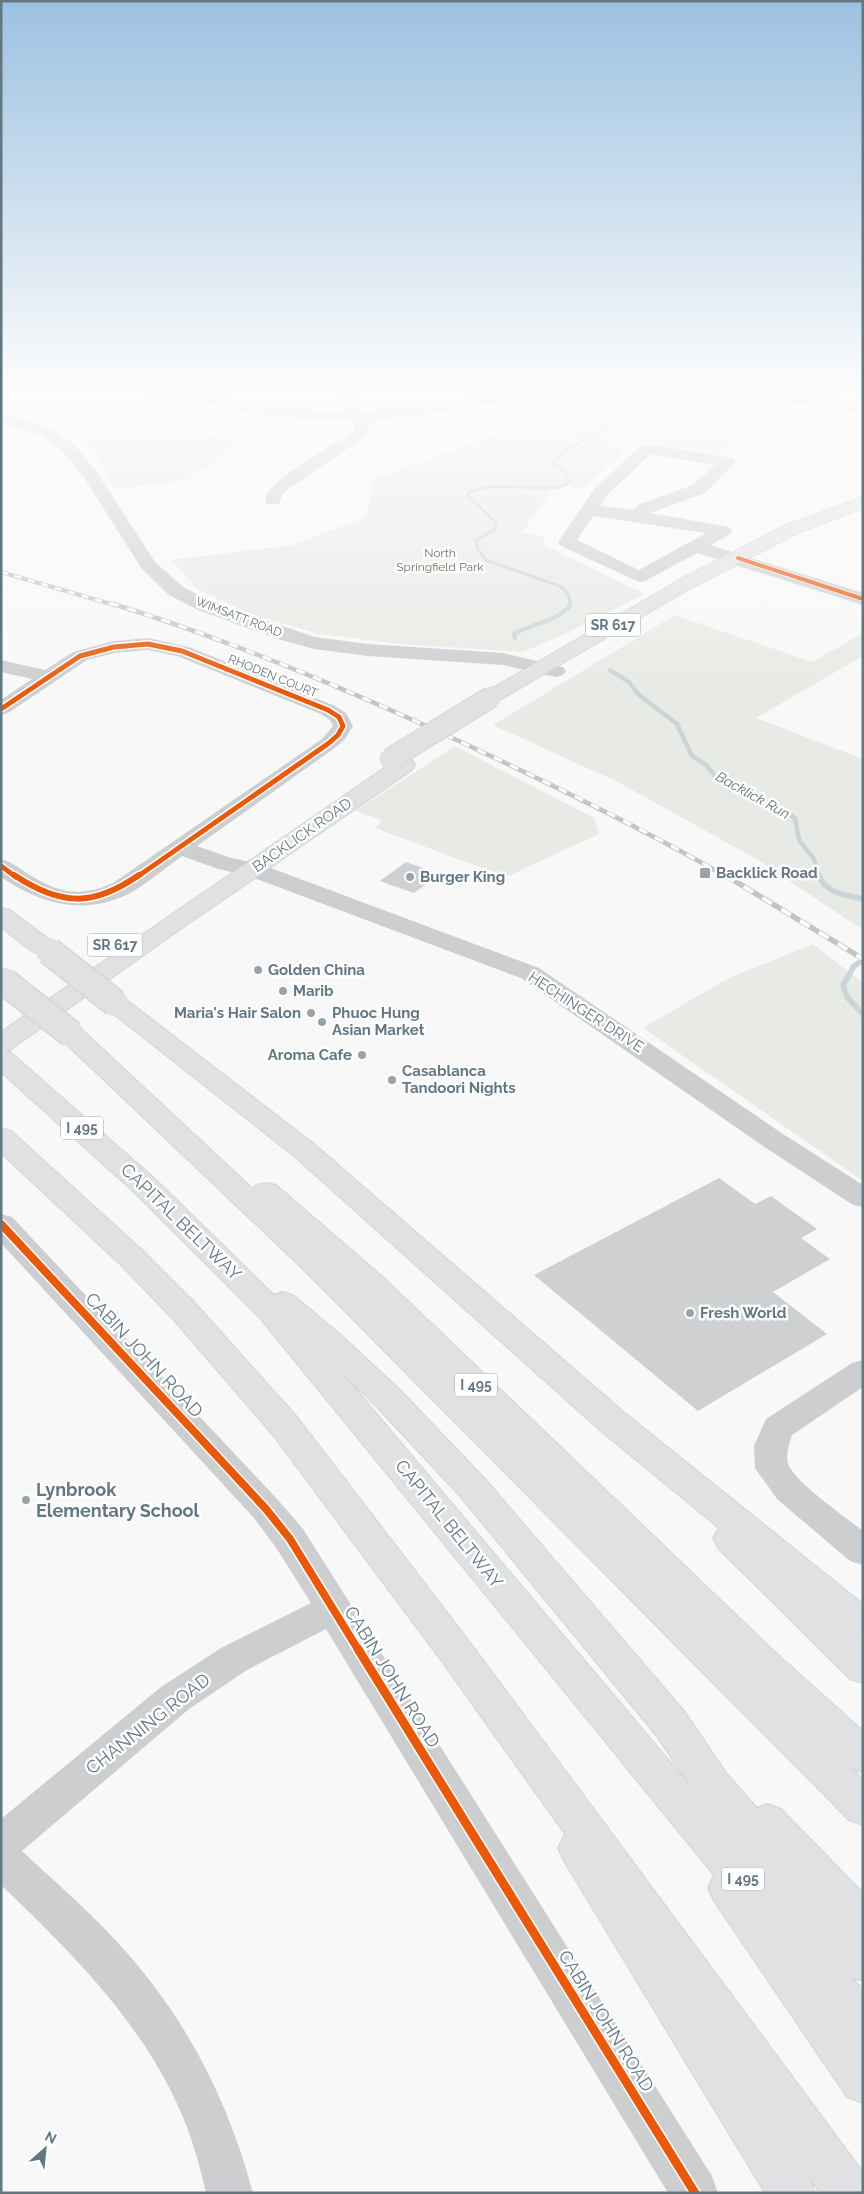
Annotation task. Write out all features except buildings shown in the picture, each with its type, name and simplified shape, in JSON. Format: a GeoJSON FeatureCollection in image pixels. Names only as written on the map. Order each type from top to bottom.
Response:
{"type":"FeatureCollection","features":[{"type":"Feature","properties":{"kind":"main road","name":"BACKLICK ROAD"},"geometry":{"type":"LineString","coordinates":[[1,1024],[115,945],[180,896],[239,863],[497,700],[549,669],[705,585],[738,558],[792,529],[863,502]]}},
{"type":"Feature","properties":{"kind":"main road","name":"BACKLICK ROAD"},"geometry":{"type":"LineString","coordinates":[[1,1044],[239,863]]}},
{"type":"Feature","properties":{"kind":"main road"},"geometry":{"type":"LineString","coordinates":[[1,915],[49,950],[304,1150],[614,1423],[863,1625]]}},
{"type":"Feature","properties":{"kind":"main road","name":"I 495"},"geometry":{"type":"LineString","coordinates":[[3,980],[212,1145],[374,1286],[764,1665],[863,1756]]}},
{"type":"Feature","properties":{"kind":"main road"},"geometry":{"type":"LineString","coordinates":[[71,1034],[314,1261],[863,1807]]}},
{"type":"Feature","properties":{"kind":"main road","name":"CAPITAL BELTWAY"},"geometry":{"type":"LineString","coordinates":[[10,1065],[144,1185],[271,1310],[863,2024]]}},
{"type":"Feature","properties":{"kind":"main road"},"geometry":{"type":"LineString","coordinates":[[1,1137],[131,1257],[184,1311],[285,1426],[456,1652],[849,2193]]}},
{"type":"Feature","properties":{"kind":"main road"},"geometry":{"type":"LineString","coordinates":[[144,1185],[331,1344],[388,1398],[473,1488],[670,1723],[863,1922]]}},
{"type":"Feature","properties":{"kind":"main road"},"geometry":{"type":"LineString","coordinates":[[614,1423],[863,1668]]}},
{"type":"Feature","properties":{"kind":"main road"},"geometry":{"type":"LineString","coordinates":[[456,1652],[792,2193]]}},
{"type":"Feature","properties":{"kind":"main road"},"geometry":{"type":"LineString","coordinates":[[670,1723],[714,1786],[863,1961]]}},
{"type":"Feature","properties":{"kind":"main road"},"geometry":{"type":"LineString","coordinates":[[622,1735],[863,2081]]}},
{"type":"Feature","properties":{"kind":"main road"},"geometry":{"type":"LineString","coordinates":[[827,1773],[863,1812]]}},
{"type":"Feature","properties":{"kind":"street","name":"WIMSATT ROAD"},"geometry":{"type":"LineString","coordinates":[[100,490],[148,565],[176,591],[205,606],[284,635],[314,643],[368,650],[503,659],[549,669]]}},
{"type":"Feature","properties":{"kind":"street"},"geometry":{"type":"LineString","coordinates":[[273,500],[277,490]]}},
{"type":"Feature","properties":{"kind":"street"},"geometry":{"type":"LineString","coordinates":[[589,510],[638,516],[723,531],[697,547],[639,577],[567,542],[601,492],[603,490]]}},
{"type":"Feature","properties":{"kind":"street"},"geometry":{"type":"LineString","coordinates":[[638,516],[645,508],[695,490]]}},
{"type":"Feature","properties":{"kind":"street"},"geometry":{"type":"LineString","coordinates":[[697,547],[738,558],[863,600]]}},
{"type":"Feature","properties":{"kind":"street","name":"RHODEN COURT"},"geometry":{"type":"LineString","coordinates":[[1,709],[80,656],[95,651],[130,645],[162,646],[182,651],[328,710],[343,721],[341,731],[329,743],[185,843]]}},
{"type":"Feature","properties":{"kind":"street"},"geometry":{"type":"LineString","coordinates":[[1,666],[48,677]]}},
{"type":"Feature","properties":{"kind":"street"},"geometry":{"type":"LineString","coordinates":[[1,866],[34,889],[57,898],[81,900],[108,895],[121,888],[185,843]]}},
{"type":"Feature","properties":{"kind":"street","name":"HECHINGER DRIVE"},"geometry":{"type":"LineString","coordinates":[[185,843],[530,973],[773,1140],[863,1198]]}},
{"type":"Feature","properties":{"kind":"street","name":"CABIN JOHN ROAD"},"geometry":{"type":"LineString","coordinates":[[1,1224],[266,1509],[290,1539],[695,2193]]}},
{"type":"Feature","properties":{"kind":"street"},"geometry":{"type":"LineString","coordinates":[[863,1371],[778,1428],[771,1446],[772,1468],[789,1490],[863,1551]]}},
{"type":"Feature","properties":{"kind":"street","name":"CHANNING ROAD"},"geometry":{"type":"LineString","coordinates":[[1,1844],[175,1698],[234,1659],[333,1609]]}},
{"type":"Feature","properties":{"kind":"street"},"geometry":{"type":"LineString","coordinates":[[1,1858],[103,1956],[150,2014],[182,2064],[208,2126],[230,2193]]}},
{"type":"Feature","properties":{"kind":"green space","name":"North Springfield Park"},"geometry":{"type":"Polygon","coordinates":[[[372,490],[552,490],[522,533],[546,536],[542,544],[645,594],[565,634],[523,652],[401,644],[319,634],[245,612],[197,589],[172,560],[293,545],[366,517],[372,490]]]}},
{"type":"Feature","properties":{"kind":"green space"},"geometry":{"type":"Polygon","coordinates":[[[675,615],[812,662],[863,633],[863,656],[756,718],[863,759],[863,930],[758,860],[618,782],[493,725],[675,615]]]}},
{"type":"Feature","properties":{"kind":"green space"},"geometry":{"type":"Polygon","coordinates":[[[455,746],[594,818],[599,834],[506,877],[375,828],[383,820],[355,811],[455,746]]]}},
{"type":"Feature","properties":{"kind":"green space"},"geometry":{"type":"Polygon","coordinates":[[[813,944],[863,983],[863,1181],[643,1028],[729,978],[813,944]]]}},
{"type":"Feature","properties":{"kind":"waterway","name":"Backlick Run"},"geometry":{"type":"LineString","coordinates":[[475,490],[469,492],[468,496],[497,524],[495,529],[477,540],[477,548],[486,560],[562,587],[569,596],[570,605]]}},
{"type":"Feature","properties":{"kind":"waterway","name":"Backlick Run"},"geometry":{"type":"LineString","coordinates":[[515,638],[514,634],[557,616],[570,605]]}},
{"type":"Feature","properties":{"kind":"waterway","name":"Backlick Run"},"geometry":{"type":"LineString","coordinates":[[610,670],[629,682],[638,694],[677,724],[692,756],[706,765],[715,776],[727,784],[772,804],[795,818],[799,840],[814,859],[819,877]]}},
{"type":"Feature","properties":{"kind":"waterway","name":"Backlick Run"},"geometry":{"type":"LineString","coordinates":[[819,875],[826,886],[831,889],[863,899]]}},
{"type":"Feature","properties":{"kind":"waterway","name":"Backlick Run"},"geometry":{"type":"LineString","coordinates":[[863,960],[854,966],[843,985],[847,997],[863,1014]]}},
{"type":"Feature","properties":{"kind":"railway"},"geometry":{"type":"LineString","coordinates":[[1,572],[114,605]]}},
{"type":"Feature","properties":{"kind":"railway"},"geometry":{"type":"LineString","coordinates":[[110,603],[244,649],[375,703],[562,790],[628,823],[727,877]]}},
{"type":"Feature","properties":{"kind":"railway"},"geometry":{"type":"LineString","coordinates":[[725,875],[863,959]]}},
{"type":"Feature","properties":{"kind":"cycle path"},"geometry":{"type":"LineString","coordinates":[[738,558],[863,599]]}},
{"type":"Feature","properties":{"kind":"cycle path"},"geometry":{"type":"LineString","coordinates":[[1,709],[80,656],[114,647],[148,644],[182,651],[328,710],[339,717],[343,726],[338,735],[329,743],[121,888],[104,895],[73,900],[58,897],[30,885],[1,866]]}},
{"type":"Feature","properties":{"kind":"cycle path"},"geometry":{"type":"LineString","coordinates":[[1,1224],[266,1509],[290,1539],[695,2193]]}},
{"type":"Feature","properties":{"kind":"place","name":"Backlick Road"},"geometry":{"type":"Point","coordinates":[705,873]}},
{"type":"Feature","properties":{"kind":"place","name":"Burger King"},"geometry":{"type":"Point","coordinates":[410,877]}},
{"type":"Feature","properties":{"kind":"place","name":"Golden China"},"geometry":{"type":"Point","coordinates":[258,970]}},
{"type":"Feature","properties":{"kind":"place","name":"Marib"},"geometry":{"type":"Point","coordinates":[283,991]}},
{"type":"Feature","properties":{"kind":"place","name":"Maria's Hair Salon"},"geometry":{"type":"Point","coordinates":[311,1013]}},
{"type":"Feature","properties":{"kind":"place","name":"Phuoc Hung Asian Market"},"geometry":{"type":"Point","coordinates":[322,1022]}},
{"type":"Feature","properties":{"kind":"place","name":"Aroma Cafe"},"geometry":{"type":"Point","coordinates":[362,1055]}},
{"type":"Feature","properties":{"kind":"place","name":"Casablanca Tandoori Nights"},"geometry":{"type":"Point","coordinates":[392,1080]}},
{"type":"Feature","properties":{"kind":"place","name":"Fresh World"},"geometry":{"type":"Point","coordinates":[690,1313]}},
{"type":"Feature","properties":{"kind":"place","name":"Lynbrook Elementary School"},"geometry":{"type":"Point","coordinates":[26,1500]}}]}
